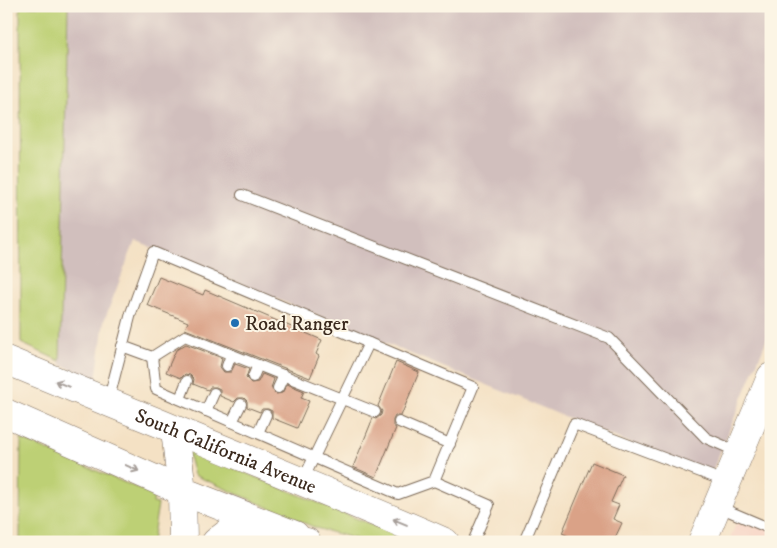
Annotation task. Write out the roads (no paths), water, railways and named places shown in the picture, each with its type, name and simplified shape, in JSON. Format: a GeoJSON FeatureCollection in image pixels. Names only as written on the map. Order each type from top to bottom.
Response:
{"type":"FeatureCollection","features":[{"type":"Feature","properties":{"kind":"main road","name":"South California Avenue"},"geometry":{"type":"LineString","coordinates":[[6,360],[176,430],[308,469],[445,542]]}},
{"type":"Feature","properties":{"kind":"main road"},"geometry":{"type":"LineString","coordinates":[[702,542],[771,377]]}},
{"type":"Feature","properties":{"kind":"main road"},"geometry":{"type":"LineString","coordinates":[[6,413],[182,491],[312,542]]}},
{"type":"Feature","properties":{"kind":"main road"},"geometry":{"type":"LineString","coordinates":[[176,430],[182,491],[183,542]]}},
{"type":"Feature","properties":{"kind":"main road"},"geometry":{"type":"LineString","coordinates":[[216,542],[229,532],[241,531],[307,542]]}},
{"type":"Feature","properties":{"kind":"lane"},"geometry":{"type":"LineString","coordinates":[[242,195],[609,338],[706,438],[739,453]]}},
{"type":"Feature","properties":{"kind":"lane"},"geometry":{"type":"LineString","coordinates":[[107,402],[131,313],[154,252],[474,387],[434,481]]}},
{"type":"Feature","properties":{"kind":"lane"},"geometry":{"type":"LineString","coordinates":[[152,357],[184,336],[375,412]]}},
{"type":"Feature","properties":{"kind":"lane"},"geometry":{"type":"LineString","coordinates":[[308,469],[369,343]]}},
{"type":"Feature","properties":{"kind":"lane"},"geometry":{"type":"LineString","coordinates":[[199,354],[205,344]]}},
{"type":"Feature","properties":{"kind":"lane"},"geometry":{"type":"LineString","coordinates":[[122,346],[152,357]]}},
{"type":"Feature","properties":{"kind":"lane"},"geometry":{"type":"LineString","coordinates":[[227,366],[231,354]]}},
{"type":"Feature","properties":{"kind":"lane"},"geometry":{"type":"LineString","coordinates":[[152,357],[156,389],[258,433],[308,469],[398,494],[434,481],[489,505],[473,542]]}},
{"type":"Feature","properties":{"kind":"lane"},"geometry":{"type":"LineString","coordinates":[[253,377],[258,365]]}},
{"type":"Feature","properties":{"kind":"lane"},"geometry":{"type":"LineString","coordinates":[[278,388],[284,375]]}},
{"type":"Feature","properties":{"kind":"lane"},"geometry":{"type":"LineString","coordinates":[[180,399],[188,382]]}},
{"type":"Feature","properties":{"kind":"lane"},"geometry":{"type":"LineString","coordinates":[[206,410],[214,393]]}},
{"type":"Feature","properties":{"kind":"lane"},"geometry":{"type":"LineString","coordinates":[[232,422],[241,404]]}},
{"type":"Feature","properties":{"kind":"lane"},"geometry":{"type":"LineString","coordinates":[[258,433],[266,415]]}},
{"type":"Feature","properties":{"kind":"lane"},"geometry":{"type":"LineString","coordinates":[[399,422],[450,444]]}},
{"type":"Feature","properties":{"kind":"lane"},"geometry":{"type":"LineString","coordinates":[[524,542],[574,424],[722,494],[771,529]]}},
{"type":"Feature","properties":{"kind":"place","name":"Road Ranger"},"geometry":{"type":"Point","coordinates":[235,323]}}]}
